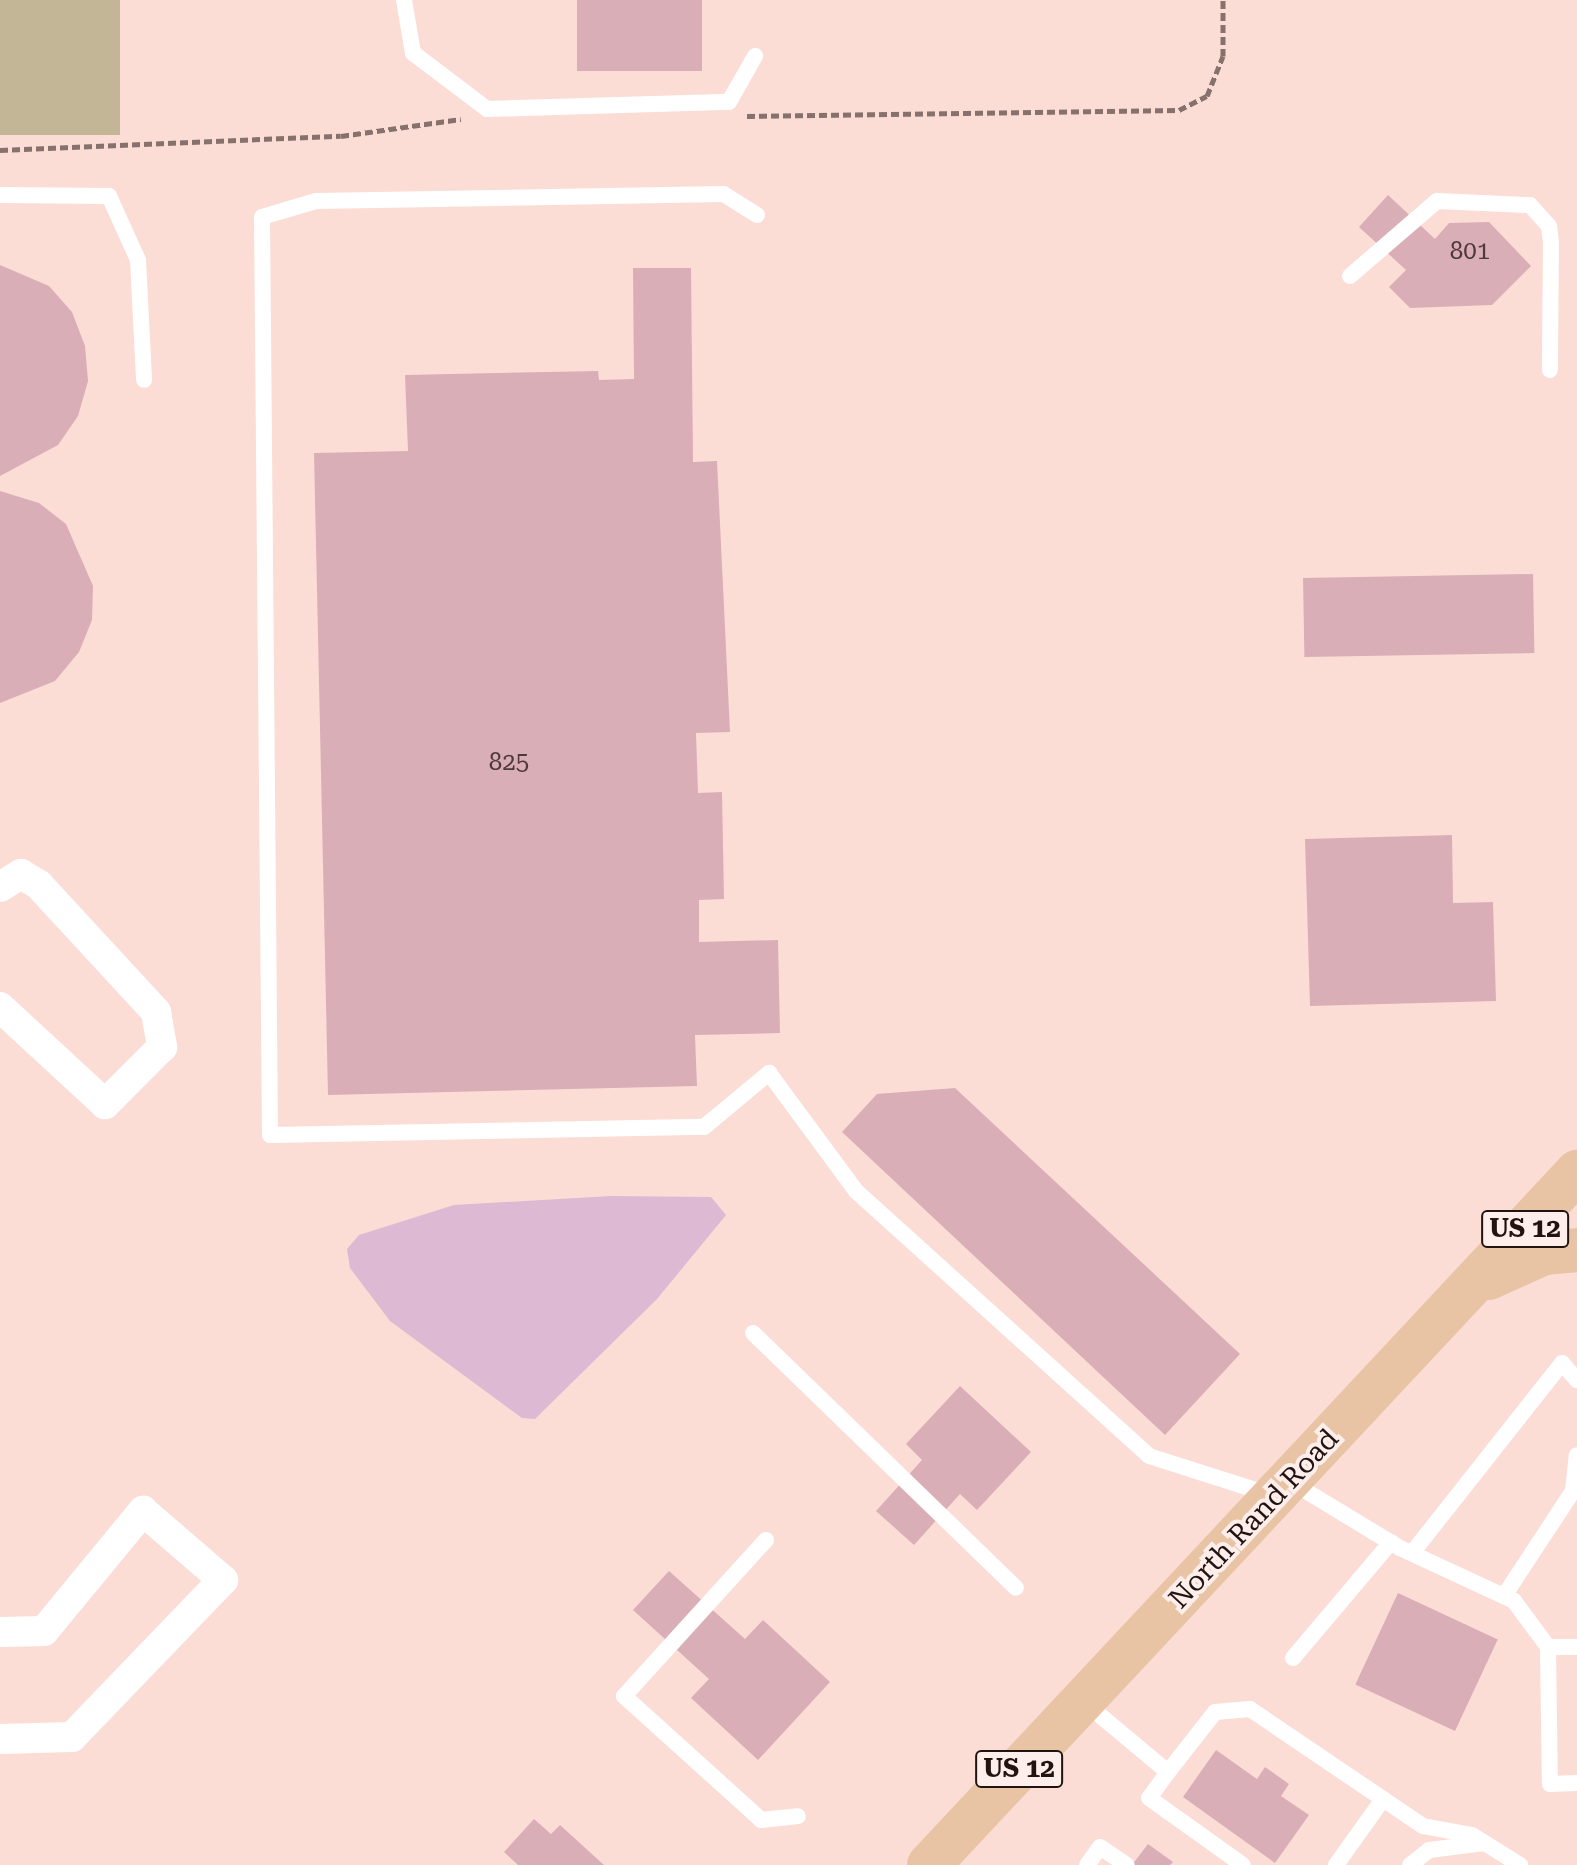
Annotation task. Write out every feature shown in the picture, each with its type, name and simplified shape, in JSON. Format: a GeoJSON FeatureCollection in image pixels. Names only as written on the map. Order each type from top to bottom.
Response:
{"type":"FeatureCollection","features":[{"type":"Feature","properties":{"kind":"main road","name":"North Rand Road"},"geometry":{"type":"LineString","coordinates":[[929,1865],[1577,1172]]}},
{"type":"Feature","properties":{"kind":"main road"},"geometry":{"type":"LineString","coordinates":[[1472,1286],[1544,1253],[1577,1250]]}},
{"type":"Feature","properties":{"kind":"street"},"geometry":{"type":"LineString","coordinates":[[0,887],[21,874],[39,885],[156,1012],[162,1047],[105,1104],[0,1007]]}},
{"type":"Feature","properties":{"kind":"street"},"geometry":{"type":"LineString","coordinates":[[0,1632],[44,1631],[143,1511],[223,1580],[72,1737],[0,1739]]}},
{"type":"Feature","properties":{"kind":"lane"},"geometry":{"type":"LineString","coordinates":[[404,0],[413,53],[487,109],[729,102],[755,56]]}},
{"type":"Feature","properties":{"kind":"lane"},"geometry":{"type":"LineString","coordinates":[[757,215],[724,194],[316,201],[262,217],[270,1135],[704,1127],[769,1073],[856,1191],[1149,1456],[1281,1488],[1504,1596],[1548,1647],[1550,1784],[1577,1783]]}},
{"type":"Feature","properties":{"kind":"lane"},"geometry":{"type":"LineString","coordinates":[[0,195],[109,196],[138,260],[144,380]]}},
{"type":"Feature","properties":{"kind":"lane"},"geometry":{"type":"LineString","coordinates":[[1350,276],[1437,201],[1530,205],[1549,226],[1550,370]]}},
{"type":"Feature","properties":{"kind":"lane"},"geometry":{"type":"LineString","coordinates":[[753,1333],[1016,1588]]}},
{"type":"Feature","properties":{"kind":"lane"},"geometry":{"type":"LineString","coordinates":[[1412,1553],[1562,1363],[1577,1380]]}},
{"type":"Feature","properties":{"kind":"lane"},"geometry":{"type":"LineString","coordinates":[[1504,1596],[1573,1491],[1577,1455]]}},
{"type":"Feature","properties":{"kind":"lane"},"geometry":{"type":"LineString","coordinates":[[766,1540],[624,1696],[761,1820],[798,1816]]}},
{"type":"Feature","properties":{"kind":"lane"},"geometry":{"type":"LineString","coordinates":[[1293,1658],[1391,1542]]}},
{"type":"Feature","properties":{"kind":"lane"},"geometry":{"type":"LineString","coordinates":[[1548,1647],[1577,1647]]}},
{"type":"Feature","properties":{"kind":"lane"},"geometry":{"type":"LineString","coordinates":[[1083,1701],[1168,1772]]}},
{"type":"Feature","properties":{"kind":"lane"},"geometry":{"type":"LineString","coordinates":[[1243,1865],[1149,1798],[1215,1712],[1250,1709],[1423,1826],[1485,1843],[1520,1865]]}},
{"type":"Feature","properties":{"kind":"lane"},"geometry":{"type":"LineString","coordinates":[[1336,1865],[1383,1799]]}},
{"type":"Feature","properties":{"kind":"lane"},"geometry":{"type":"LineString","coordinates":[[1410,1865],[1429,1850],[1485,1843]]}},
{"type":"Feature","properties":{"kind":"lane"},"geometry":{"type":"LineString","coordinates":[[1087,1865],[1100,1847],[1127,1865]]}},
{"type":"Feature","properties":{"kind":"shaded area"},"geometry":{"type":"Polygon","coordinates":[[[0,0],[120,0],[120,135],[0,135],[0,0]]]}},
{"type":"Feature","properties":{"kind":"shaded area"},"geometry":{"type":"Polygon","coordinates":[[[611,1196],[711,1197],[726,1215],[657,1299],[535,1419],[522,1418],[390,1321],[350,1268],[347,1249],[359,1235],[454,1205],[611,1196]]]}},
{"type":"Feature","properties":{"kind":"building"},"geometry":{"type":"Polygon","coordinates":[[[577,0],[702,0],[702,71],[577,71],[577,0]]]}},
{"type":"Feature","properties":{"kind":"building"},"geometry":{"type":"Polygon","coordinates":[[[1388,195],[1435,239],[1449,223],[1489,222],[1531,266],[1492,305],[1410,308],[1389,287],[1406,270],[1359,227],[1388,195]]]}},
{"type":"Feature","properties":{"kind":"building"},"geometry":{"type":"Polygon","coordinates":[[[0,265],[49,286],[72,312],[85,346],[88,381],[78,416],[58,445],[0,476],[0,265]]]}},
{"type":"Feature","properties":{"kind":"building"},"geometry":{"type":"Polygon","coordinates":[[[633,268],[691,268],[693,462],[717,461],[730,732],[696,733],[698,793],[722,792],[724,899],[699,900],[699,942],[778,940],[780,1033],[695,1035],[697,1086],[328,1095],[314,453],[408,451],[405,375],[598,371],[599,380],[634,379],[633,268]]]}},
{"type":"Feature","properties":{"kind":"building"},"geometry":{"type":"Polygon","coordinates":[[[0,491],[39,503],[66,524],[93,586],[92,620],[79,652],[55,681],[0,703],[0,491]]]}},
{"type":"Feature","properties":{"kind":"building"},"geometry":{"type":"Polygon","coordinates":[[[1533,574],[1534,653],[1304,657],[1303,578],[1533,574]]]}},
{"type":"Feature","properties":{"kind":"building"},"geometry":{"type":"Polygon","coordinates":[[[1452,835],[1453,903],[1493,902],[1496,1001],[1310,1006],[1305,839],[1452,835]]]}},
{"type":"Feature","properties":{"kind":"building"},"geometry":{"type":"Polygon","coordinates":[[[955,1088],[1240,1354],[1165,1435],[842,1132],[877,1094],[955,1088]]]}},
{"type":"Feature","properties":{"kind":"building"},"geometry":{"type":"Polygon","coordinates":[[[960,1386],[1031,1452],[977,1510],[960,1494],[914,1545],[876,1511],[922,1460],[906,1444],[960,1386]]]}},
{"type":"Feature","properties":{"kind":"building"},"geometry":{"type":"Polygon","coordinates":[[[669,1571],[745,1639],[763,1620],[830,1682],[758,1760],[691,1698],[709,1679],[633,1610],[669,1571]]]}},
{"type":"Feature","properties":{"kind":"building"},"geometry":{"type":"Polygon","coordinates":[[[1398,1593],[1498,1639],[1455,1731],[1355,1685],[1398,1593]]]}},
{"type":"Feature","properties":{"kind":"building"},"geometry":{"type":"Polygon","coordinates":[[[1216,1750],[1257,1779],[1265,1767],[1289,1784],[1281,1796],[1309,1815],[1275,1863],[1183,1797],[1216,1750]]]}},
{"type":"Feature","properties":{"kind":"building"},"geometry":{"type":"Polygon","coordinates":[[[534,1819],[551,1834],[560,1825],[604,1865],[518,1865],[504,1852],[534,1819]]]}},
{"type":"Feature","properties":{"kind":"building"},"geometry":{"type":"Polygon","coordinates":[[[1148,1844],[1173,1862],[1170,1865],[1132,1865],[1148,1844]]]}}]}
